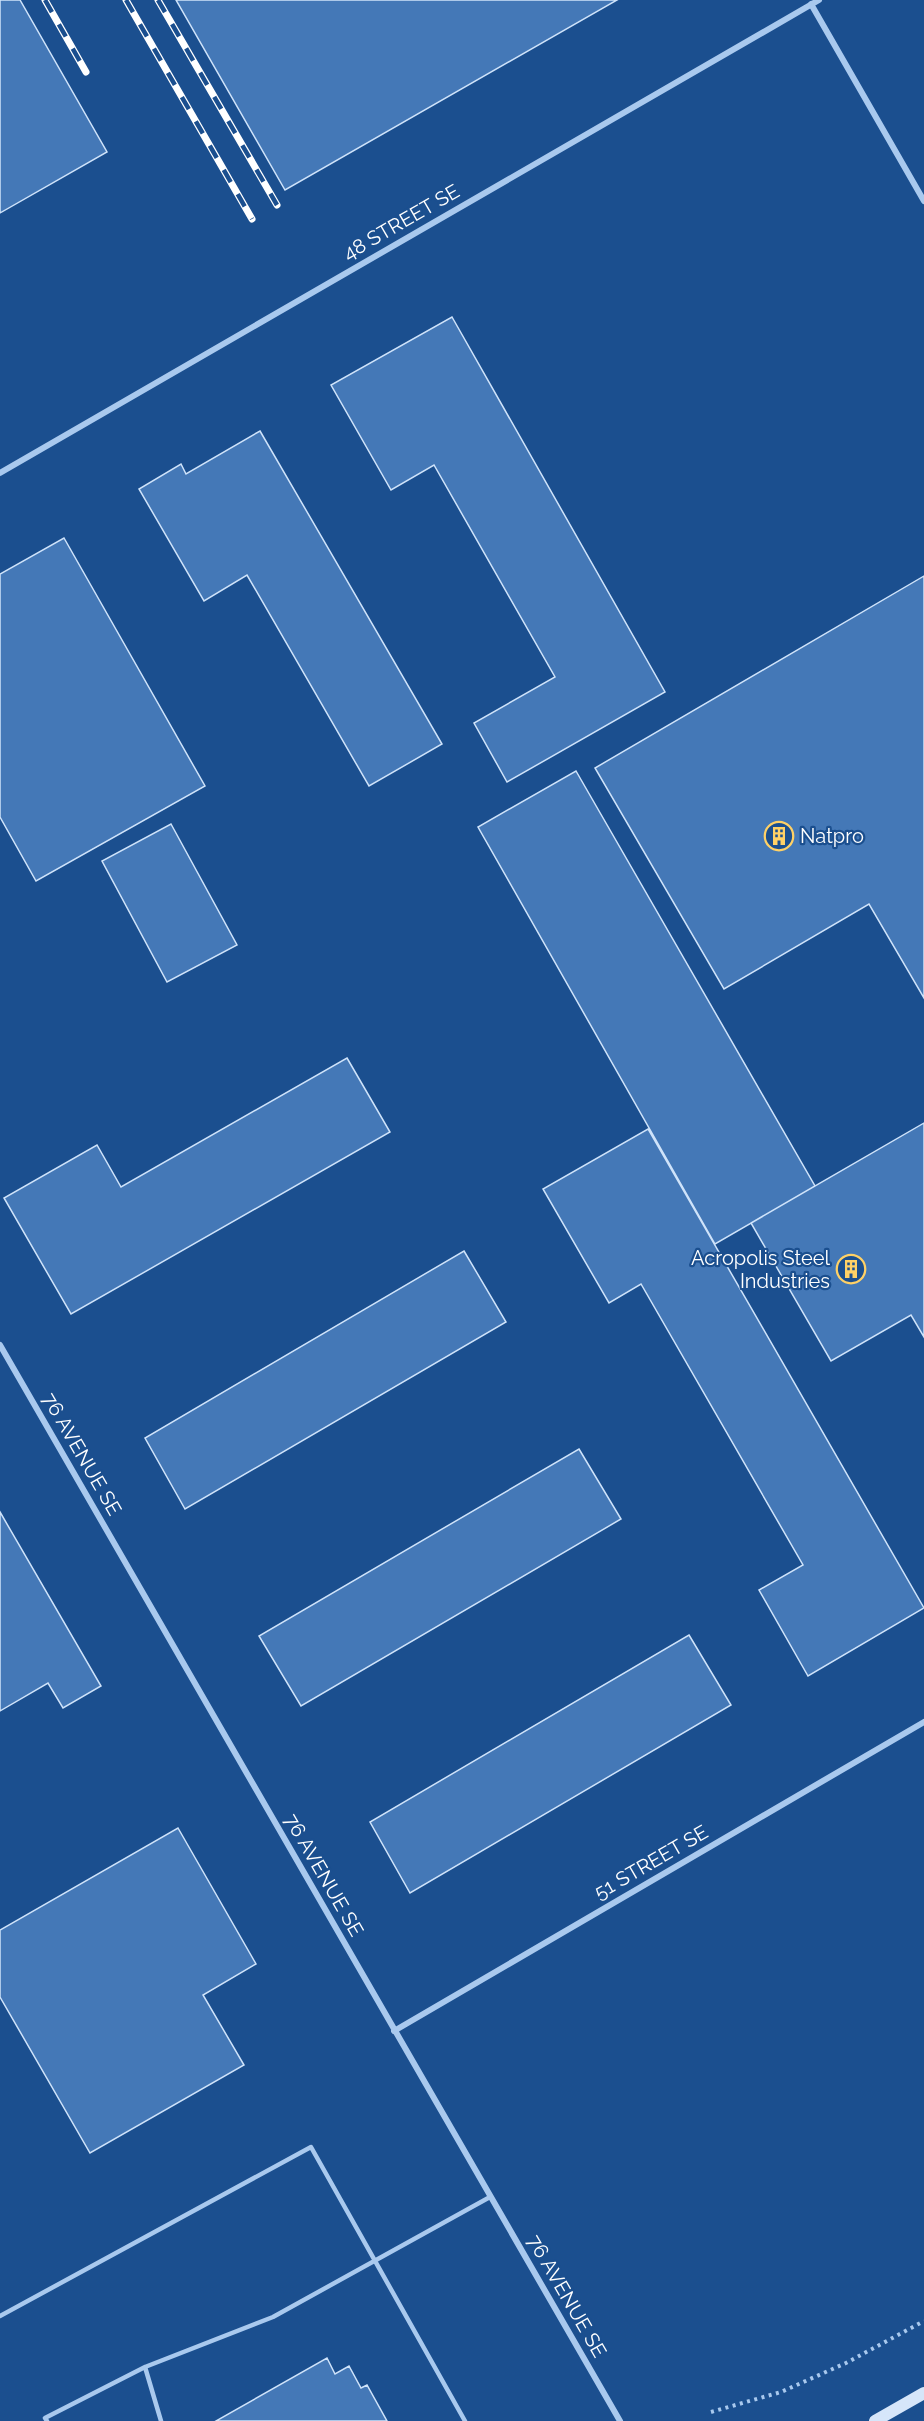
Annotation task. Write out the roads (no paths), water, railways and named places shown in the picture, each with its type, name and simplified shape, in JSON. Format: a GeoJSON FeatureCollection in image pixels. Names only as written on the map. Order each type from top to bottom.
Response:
{"type":"FeatureCollection","features":[{"type":"Feature","properties":{"kind":"main road"},"geometry":{"type":"LineString","coordinates":[[875,2421],[924,2393]]}},
{"type":"Feature","properties":{"kind":"street","name":"48 STREET SE"},"geometry":{"type":"LineString","coordinates":[[0,473],[819,0]]}},
{"type":"Feature","properties":{"kind":"street"},"geometry":{"type":"LineString","coordinates":[[811,4],[924,201]]}},
{"type":"Feature","properties":{"kind":"street","name":"76 AVENUE SE"},"geometry":{"type":"LineString","coordinates":[[0,1345],[620,2421]]}},
{"type":"Feature","properties":{"kind":"street","name":"51 STREET SE"},"geometry":{"type":"LineString","coordinates":[[394,2031],[924,1722]]}},
{"type":"Feature","properties":{"kind":"lane"},"geometry":{"type":"LineString","coordinates":[[0,2316],[310,2147],[465,2421]]}},
{"type":"Feature","properties":{"kind":"lane"},"geometry":{"type":"LineString","coordinates":[[47,2421],[45,2418],[145,2367],[273,2317],[490,2197]]}},
{"type":"Feature","properties":{"kind":"lane"},"geometry":{"type":"LineString","coordinates":[[145,2367],[160,2421]]}},
{"type":"Feature","properties":{"kind":"railway"},"geometry":{"type":"LineString","coordinates":[[45,0],[86,72]]}},
{"type":"Feature","properties":{"kind":"railway"},"geometry":{"type":"LineString","coordinates":[[126,0],[252,219]]}},
{"type":"Feature","properties":{"kind":"railway"},"geometry":{"type":"LineString","coordinates":[[158,0],[277,205]]}},
{"type":"Feature","properties":{"kind":"place","name":"Natpro"},"geometry":{"type":"Point","coordinates":[779,836]}},
{"type":"Feature","properties":{"kind":"place","name":"Acropolis Steel Industries"},"geometry":{"type":"Point","coordinates":[851,1269]}}]}
